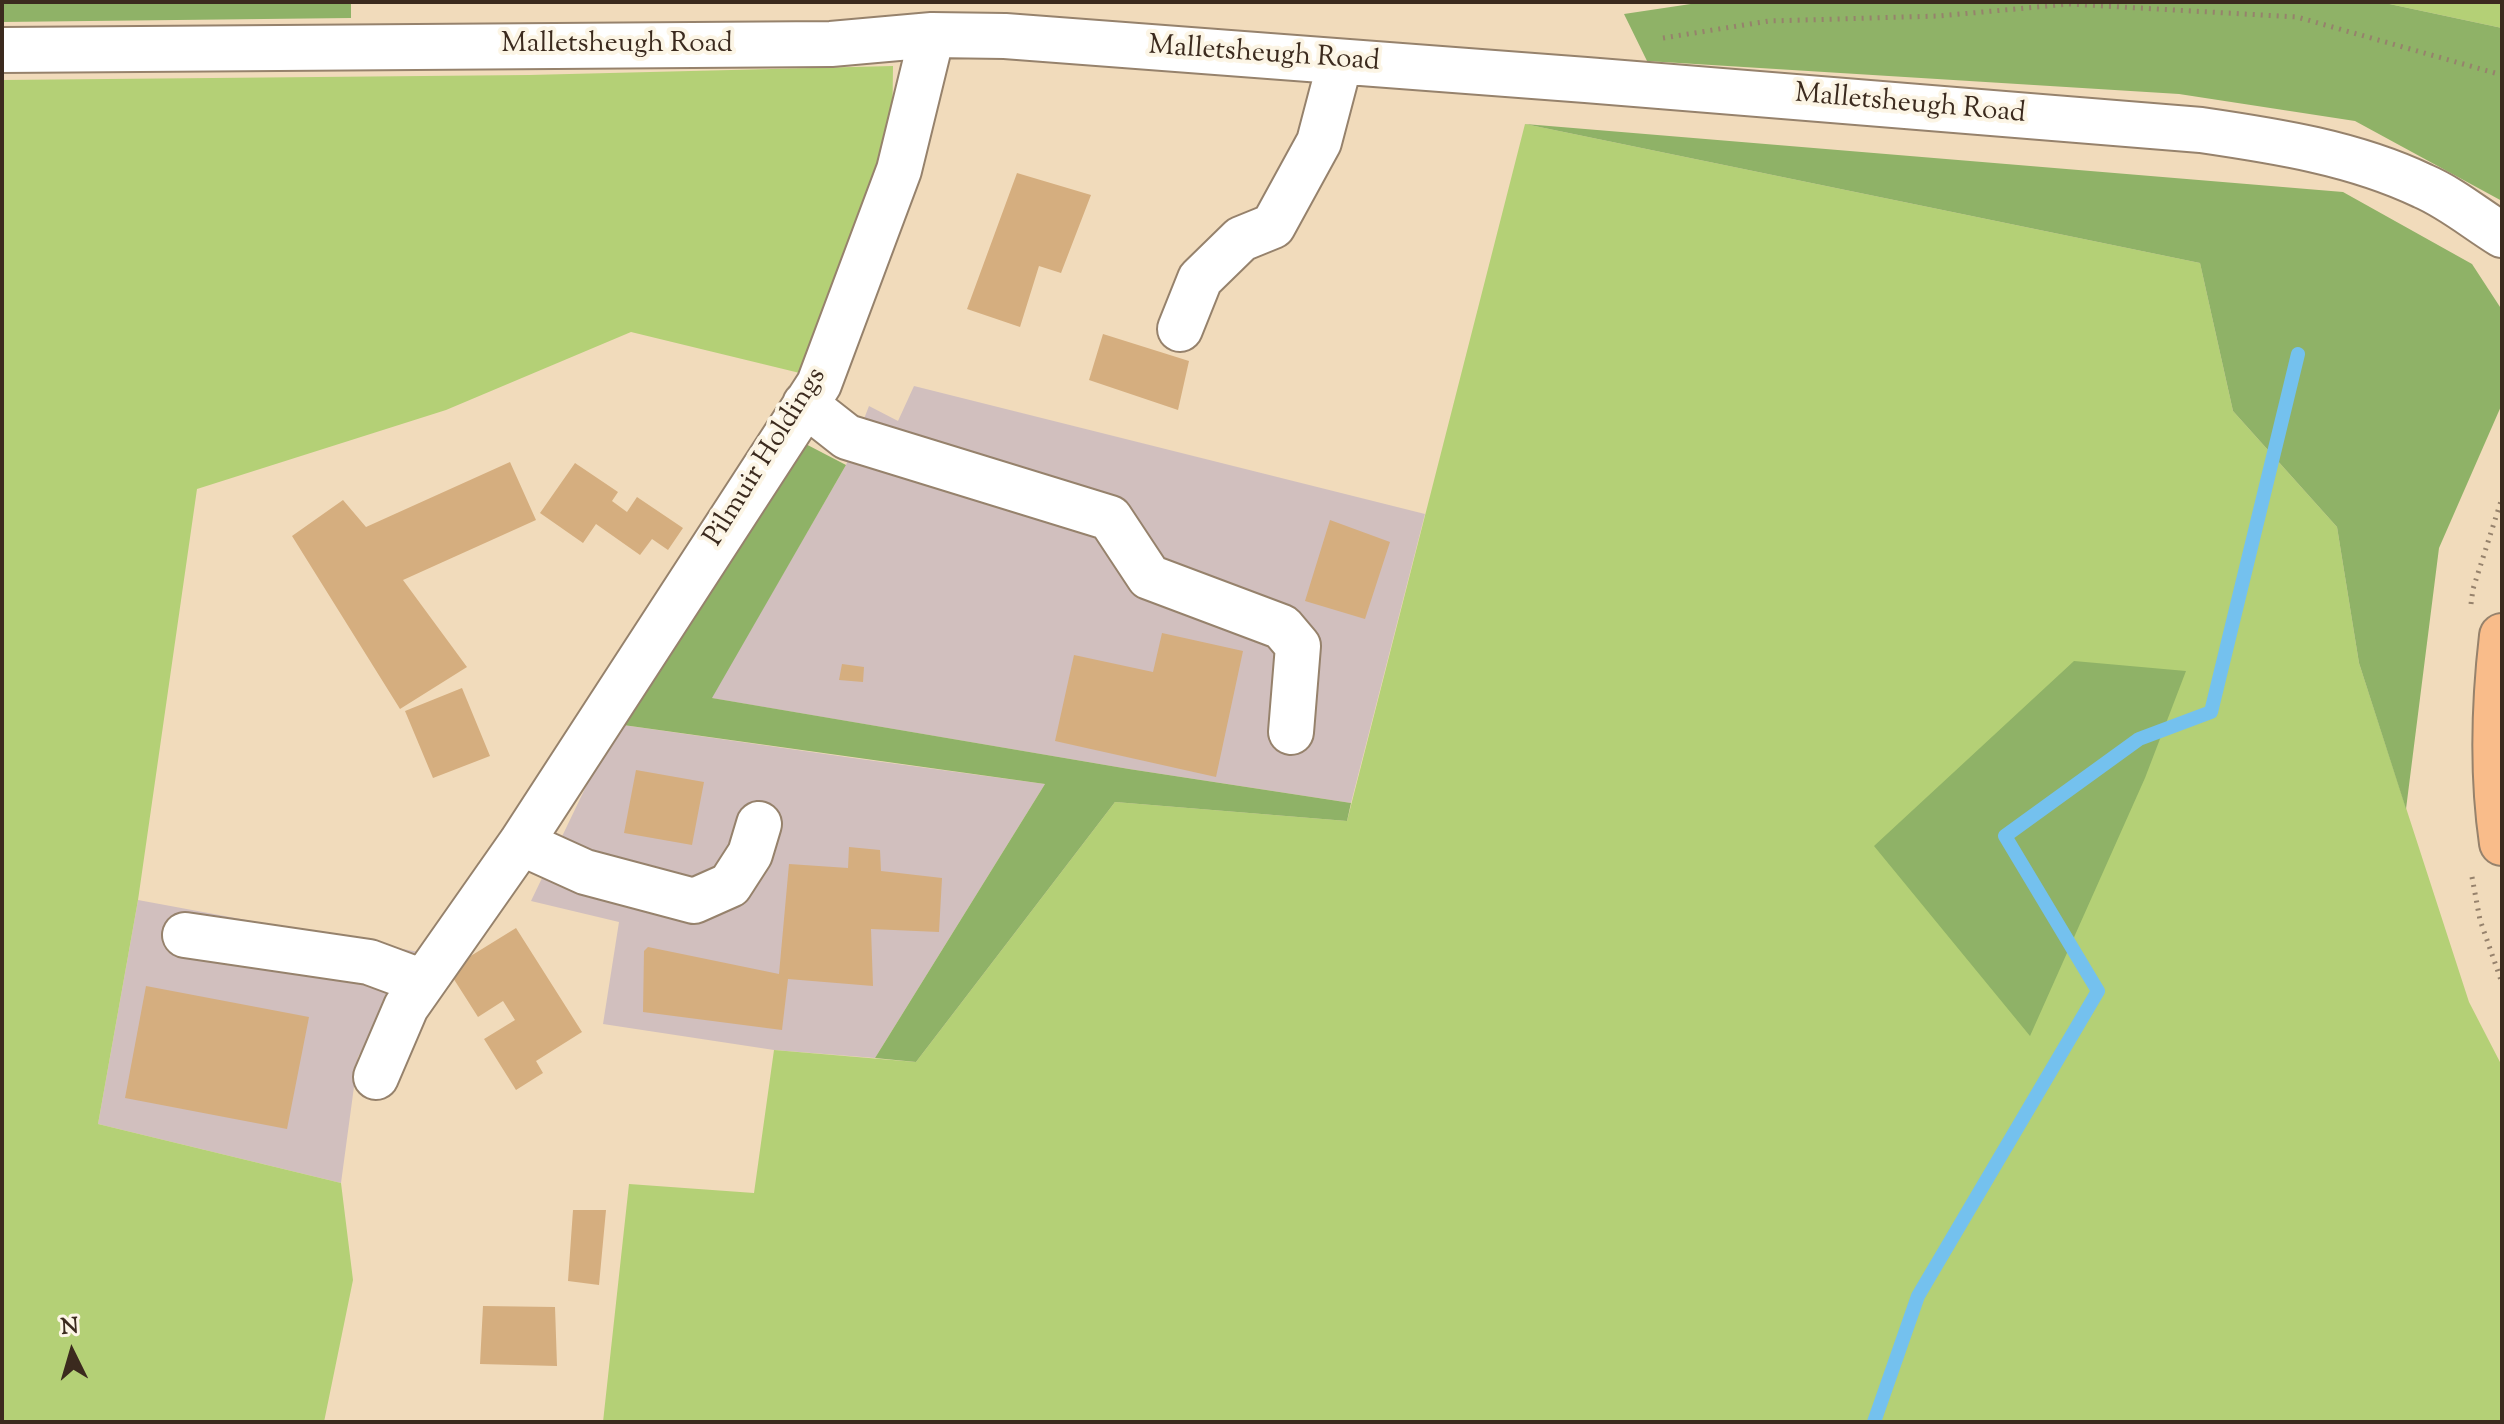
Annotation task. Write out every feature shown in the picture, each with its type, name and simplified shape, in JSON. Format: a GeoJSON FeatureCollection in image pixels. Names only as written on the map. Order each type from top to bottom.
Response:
{"type":"FeatureCollection","features":[{"type":"Feature","properties":{"kind":"main road"},"geometry":{"type":"LineString","coordinates":[[2502,636],[2495,723],[2495,796],[2502,843]]}},
{"type":"Feature","properties":{"kind":"street","name":"Malletsheugh Road"},"geometry":{"type":"LineString","coordinates":[[2,50],[831,44],[932,35],[1005,36],[2201,130],[2278,141],[2352,160],[2424,186],[2502,235]]}},
{"type":"Feature","properties":{"kind":"street","name":"Pilmuir Holdings"},"geometry":{"type":"LineString","coordinates":[[376,1077],[406,1007],[521,843],[819,384],[899,170],[932,35]]}},
{"type":"Feature","properties":{"kind":"street"},"geometry":{"type":"LineString","coordinates":[[1180,329],[1200,279],[1241,239],[1273,226],[1319,142],[1340,62]]}},
{"type":"Feature","properties":{"kind":"street"},"geometry":{"type":"LineString","coordinates":[[805,404],[847,437],[1110,518],[1149,577],[1282,627],[1298,646],[1291,732]]}},
{"type":"Feature","properties":{"kind":"street"},"geometry":{"type":"LineString","coordinates":[[521,843],[585,872],[694,901],[730,885],[750,854],[759,824]]}},
{"type":"Feature","properties":{"kind":"street"},"geometry":{"type":"LineString","coordinates":[[185,935],[369,962],[423,982]]}},
{"type":"Feature","properties":{"kind":"path"},"geometry":{"type":"LineString","coordinates":[[1656,39],[1769,21],[1939,16],[2069,4],[2297,17],[2502,75]]}},
{"type":"Feature","properties":{"kind":"shaded area"},"geometry":{"type":"Polygon","coordinates":[[[914,386],[1425,514],[1351,803],[711,698],[846,465],[869,406],[898,421],[914,386]]]}},
{"type":"Feature","properties":{"kind":"shaded area"},"geometry":{"type":"Polygon","coordinates":[[[616,724],[1045,784],[875,1058],[774,1050],[603,1024],[619,922],[531,901],[616,724]]]}},
{"type":"Feature","properties":{"kind":"shaded area"},"geometry":{"type":"Polygon","coordinates":[[[138,900],[419,952],[358,1057],[341,1183],[98,1124],[138,900]]]}},
{"type":"Feature","properties":{"kind":"green space"},"geometry":{"type":"Polygon","coordinates":[[[2,2],[351,2],[351,18],[2,22],[2,2]]]}},
{"type":"Feature","properties":{"kind":"green space"},"geometry":{"type":"Polygon","coordinates":[[[1704,2],[2380,2],[2502,28],[2502,201],[2355,121],[2179,94],[1647,61],[1624,14],[1704,2]]]}},
{"type":"Feature","properties":{"kind":"green space"},"geometry":{"type":"Polygon","coordinates":[[[2380,2],[2502,2],[2502,28],[2380,2]]]}},
{"type":"Feature","properties":{"kind":"green space"},"geometry":{"type":"Polygon","coordinates":[[[893,66],[892,143],[808,375],[631,332],[446,410],[197,489],[138,900],[98,1124],[341,1183],[353,1280],[324,1422],[2,1422],[2,80],[529,75],[893,66]]]}},
{"type":"Feature","properties":{"kind":"green space"},"geometry":{"type":"Polygon","coordinates":[[[1525,124],[2200,263],[2233,411],[2337,527],[2359,663],[2469,1002],[2502,1066],[2502,1422],[603,1422],[629,1184],[754,1193],[774,1050],[916,1062],[1115,802],[1347,821],[1525,124]]]}},
{"type":"Feature","properties":{"kind":"green space"},"geometry":{"type":"Polygon","coordinates":[[[1525,124],[2343,192],[2472,264],[2502,310],[2502,404],[2439,548],[2406,809],[2359,663],[2337,527],[2233,411],[2200,263],[1525,124]]]}},
{"type":"Feature","properties":{"kind":"green space"},"geometry":{"type":"Polygon","coordinates":[[[798,440],[846,465],[712,698],[1129,769],[1351,803],[1347,821],[1115,802],[916,1062],[875,1058],[1045,784],[616,724],[798,440]]]}},
{"type":"Feature","properties":{"kind":"green space"},"geometry":{"type":"Polygon","coordinates":[[[2074,661],[2186,671],[2145,778],[2030,1036],[1874,846],[2074,661]]]}},
{"type":"Feature","properties":{"kind":"building"},"geometry":{"type":"Polygon","coordinates":[[[1017,173],[1091,195],[1061,273],[1039,266],[1020,327],[967,309],[1017,173]]]}},
{"type":"Feature","properties":{"kind":"building"},"geometry":{"type":"Polygon","coordinates":[[[1103,334],[1189,361],[1178,410],[1089,380],[1103,334]]]}},
{"type":"Feature","properties":{"kind":"building"},"geometry":{"type":"Polygon","coordinates":[[[510,462],[536,520],[403,580],[467,667],[400,709],[292,536],[343,500],[366,527],[510,462]]]}},
{"type":"Feature","properties":{"kind":"building"},"geometry":{"type":"Polygon","coordinates":[[[575,463],[618,492],[612,501],[627,512],[637,497],[683,528],[668,550],[652,539],[640,555],[596,524],[583,543],[540,513],[575,463]]]}},
{"type":"Feature","properties":{"kind":"building"},"geometry":{"type":"Polygon","coordinates":[[[1330,520],[1390,542],[1365,619],[1305,601],[1330,520]]]}},
{"type":"Feature","properties":{"kind":"building"},"geometry":{"type":"Polygon","coordinates":[[[1162,633],[1243,651],[1216,777],[1055,741],[1074,655],[1153,672],[1162,633]]]}},
{"type":"Feature","properties":{"kind":"building"},"geometry":{"type":"Polygon","coordinates":[[[842,664],[864,667],[863,682],[839,680],[842,664]]]}},
{"type":"Feature","properties":{"kind":"building"},"geometry":{"type":"Polygon","coordinates":[[[462,688],[490,756],[433,778],[405,711],[462,688]]]}},
{"type":"Feature","properties":{"kind":"building"},"geometry":{"type":"Polygon","coordinates":[[[636,770],[704,782],[692,845],[624,833],[636,770]]]}},
{"type":"Feature","properties":{"kind":"building"},"geometry":{"type":"Polygon","coordinates":[[[849,847],[880,850],[881,871],[942,878],[939,932],[871,929],[873,986],[788,979],[782,1030],[643,1012],[644,951],[648,947],[779,974],[789,864],[848,868],[849,847]]]}},
{"type":"Feature","properties":{"kind":"building"},"geometry":{"type":"Polygon","coordinates":[[[516,928],[582,1032],[536,1061],[543,1073],[516,1090],[484,1039],[515,1020],[503,1001],[478,1017],[448,970],[516,928]]]}},
{"type":"Feature","properties":{"kind":"building"},"geometry":{"type":"Polygon","coordinates":[[[146,986],[309,1017],[287,1129],[125,1098],[146,986]]]}},
{"type":"Feature","properties":{"kind":"building"},"geometry":{"type":"Polygon","coordinates":[[[573,1210],[606,1210],[599,1285],[568,1281],[573,1210]]]}},
{"type":"Feature","properties":{"kind":"building"},"geometry":{"type":"Polygon","coordinates":[[[483,1306],[555,1307],[557,1366],[480,1364],[483,1306]]]}},
{"type":"Feature","properties":{"kind":"waterway"},"geometry":{"type":"LineString","coordinates":[[1874,1422],[1918,1296],[2098,991],[2005,836],[2139,739],[2211,712],[2298,354]]}}]}
